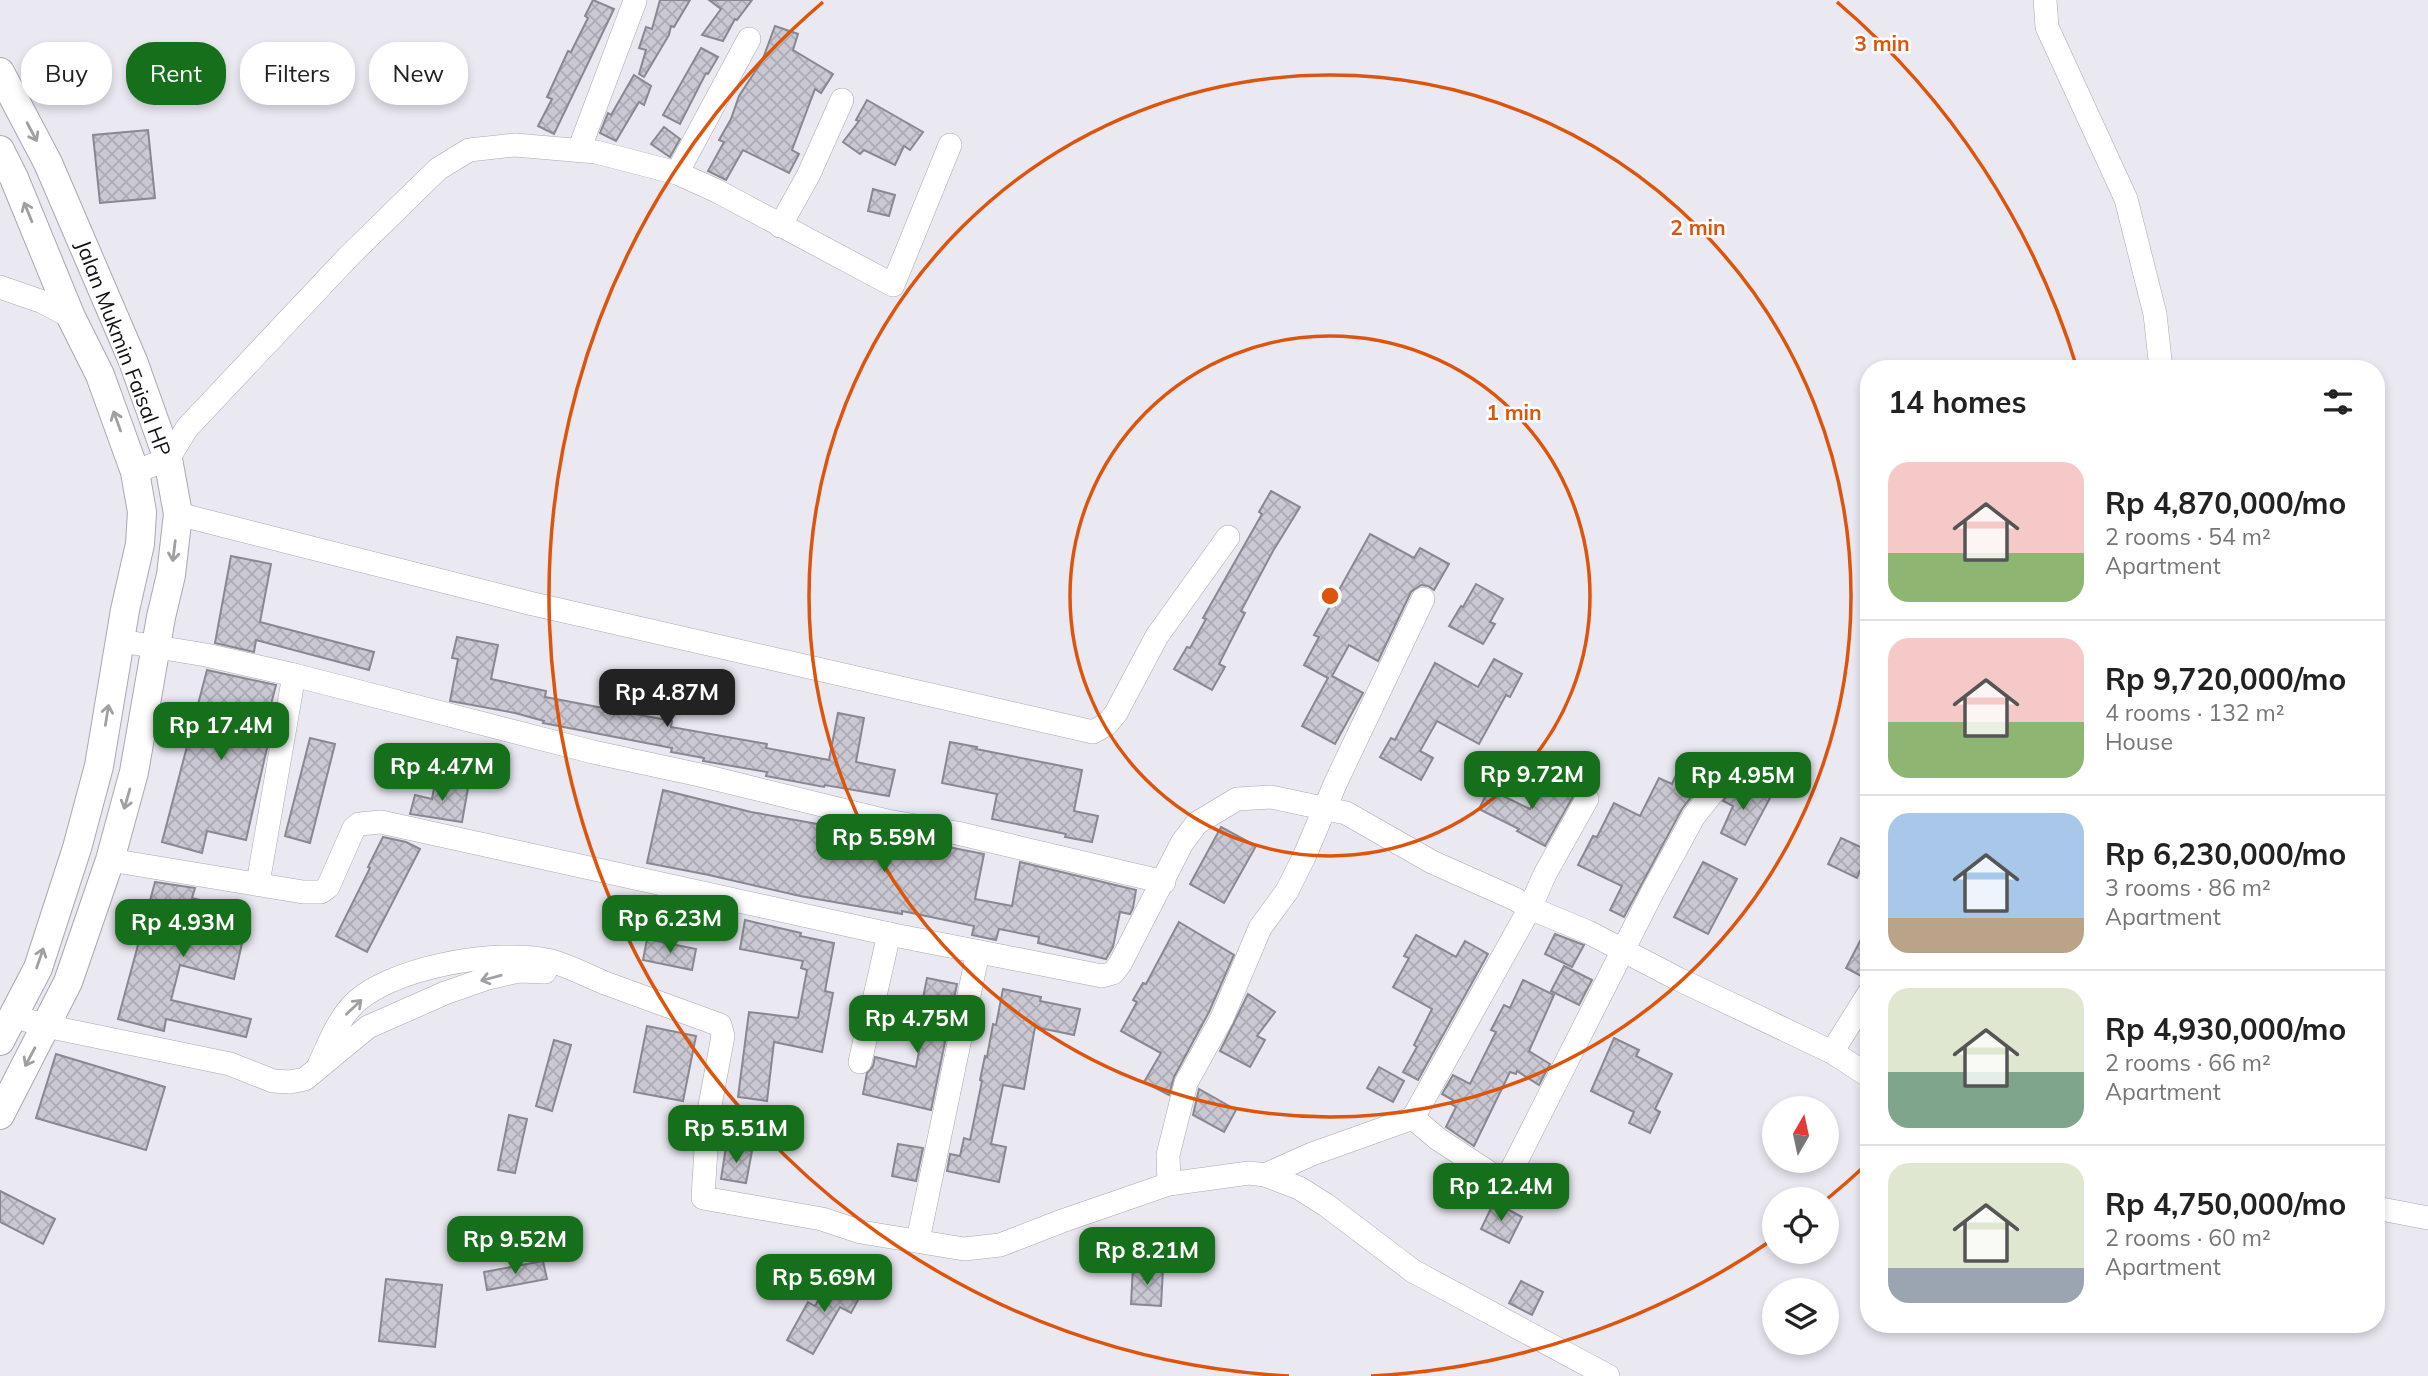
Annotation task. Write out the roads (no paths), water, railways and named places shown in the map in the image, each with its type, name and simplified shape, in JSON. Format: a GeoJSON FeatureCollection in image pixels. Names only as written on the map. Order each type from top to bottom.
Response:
{"type":"FeatureCollection","features":[{"type":"Feature","properties":{"kind":"street"},"geometry":{"type":"LineString","coordinates":[[2045,0],[2047,27],[2126,199],[2155,314],[2160,360]]}},
{"type":"Feature","properties":{"kind":"street"},"geometry":{"type":"LineString","coordinates":[[579,150],[635,1]]}},
{"type":"Feature","properties":{"kind":"street"},"geometry":{"type":"LineString","coordinates":[[677,173],[749,39]]}},
{"type":"Feature","properties":{"kind":"street","name":"Jalan Mukmin Faisal HP"},"geometry":{"type":"LineString","coordinates":[[0,72],[48,163],[133,361],[168,459],[178,513],[171,575],[160,617],[134,772],[110,860],[68,982],[0,1115]]}},
{"type":"Feature","properties":{"kind":"street"},"geometry":{"type":"LineString","coordinates":[[780,226],[808,176],[842,100]]}},
{"type":"Feature","properties":{"kind":"street"},"geometry":{"type":"LineString","coordinates":[[135,472],[168,459],[187,428],[349,256],[438,169],[469,150],[515,145],[579,150],[677,173],[718,191],[893,285],[950,145]]}},
{"type":"Feature","properties":{"kind":"street","name":"Jalan Mukmin Faisal HP"},"geometry":{"type":"LineString","coordinates":[[0,150],[71,317],[100,375],[135,472],[142,512],[140,544],[99,766],[77,848],[37,968],[0,1041]]}},
{"type":"Feature","properties":{"kind":"street"},"geometry":{"type":"LineString","coordinates":[[0,287],[43,302],[71,317]]}},
{"type":"Feature","properties":{"kind":"street"},"geometry":{"type":"LineString","coordinates":[[178,513],[529,603],[1093,732],[1107,724],[1116,713],[1157,636],[1228,537]]}},
{"type":"Feature","properties":{"kind":"street"},"geometry":{"type":"LineString","coordinates":[[1169,1184],[1168,1155],[1186,1083],[1222,1018],[1260,928],[1287,891],[1423,599]]}},
{"type":"Feature","properties":{"kind":"street"},"geometry":{"type":"LineString","coordinates":[[121,641],[206,655],[294,675],[593,752],[1164,882]]}},
{"type":"Feature","properties":{"kind":"street"},"geometry":{"type":"LineString","coordinates":[[258,883],[294,675]]}},
{"type":"Feature","properties":{"kind":"street"},"geometry":{"type":"LineString","coordinates":[[1413,1118],[1438,1139],[1505,1183],[1653,891],[1694,816],[1717,788]]}},
{"type":"Feature","properties":{"kind":"street"},"geometry":{"type":"LineString","coordinates":[[110,860],[303,892],[321,892],[328,887],[354,828],[359,824],[381,822],[889,933],[1102,976],[1113,973],[1120,964],[1182,844],[1197,823],[1237,799],[1270,797],[1346,813],[1433,862],[1588,932],[1832,1052],[1860,1070]]}},
{"type":"Feature","properties":{"kind":"street"},"geometry":{"type":"LineString","coordinates":[[1265,1175],[1312,1154],[1413,1118],[1530,908],[1545,874],[1587,799]]}},
{"type":"Feature","properties":{"kind":"street"},"geometry":{"type":"LineString","coordinates":[[860,1062],[889,933]]}},
{"type":"Feature","properties":{"kind":"street"},"geometry":{"type":"LineString","coordinates":[[918,1241],[978,952]]}},
{"type":"Feature","properties":{"kind":"street"},"geometry":{"type":"LineString","coordinates":[[320,1065],[350,1007],[384,983],[432,967],[513,956],[551,961],[720,1025],[723,1036],[708,1116],[703,1198],[822,1219],[883,1236],[964,1249],[1000,1245],[1169,1184],[1249,1173],[1265,1175],[1299,1188],[1326,1205],[1413,1271],[1608,1376]]}},
{"type":"Feature","properties":{"kind":"street"},"geometry":{"type":"LineString","coordinates":[[13,1016],[46,1026],[230,1064],[273,1081],[290,1082],[305,1079],[368,1027],[445,993],[488,978],[519,971],[583,974]]}},
{"type":"Feature","properties":{"kind":"street"},"geometry":{"type":"LineString","coordinates":[[1832,1052],[1860,1007]]}},
{"type":"Feature","properties":{"kind":"street"},"geometry":{"type":"LineString","coordinates":[[2385,1210],[2428,1218]]}}]}
